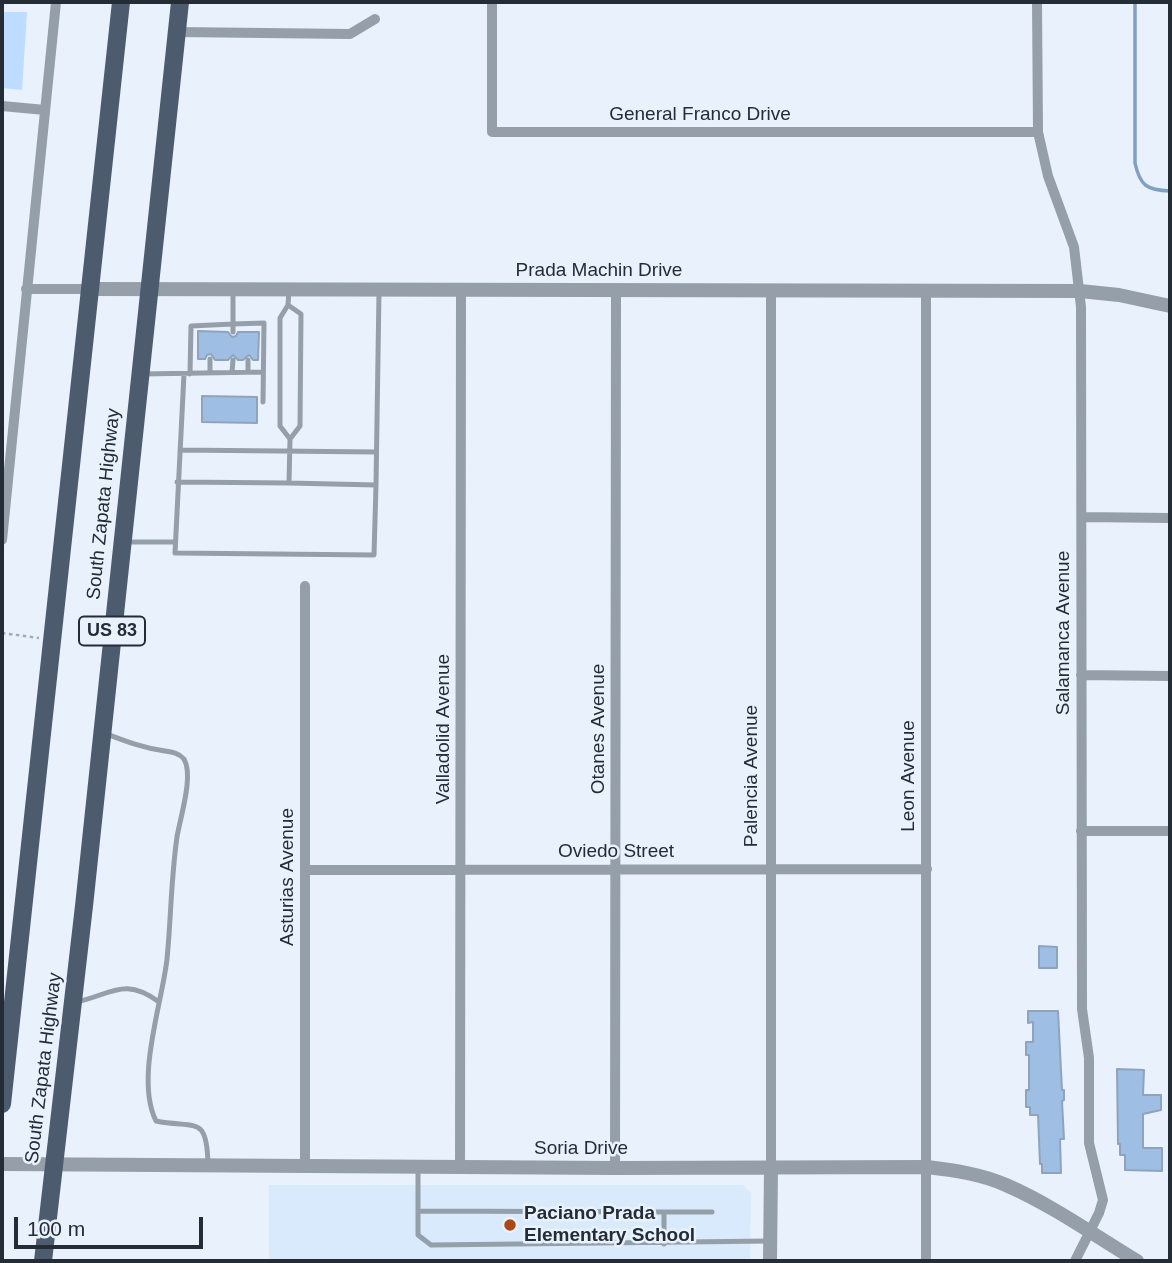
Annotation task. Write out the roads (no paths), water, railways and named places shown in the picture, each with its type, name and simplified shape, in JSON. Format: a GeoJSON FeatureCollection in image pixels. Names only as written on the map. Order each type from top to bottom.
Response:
{"type":"FeatureCollection","features":[{"type":"Feature","properties":{"kind":"main road","name":"South Zapata Highway"},"geometry":{"type":"LineString","coordinates":[[2,1104],[121,2]]}},
{"type":"Feature","properties":{"kind":"main road","name":"South Zapata Highway"},"geometry":{"type":"LineString","coordinates":[[43,1261],[180,2]]}},
{"type":"Feature","properties":{"kind":"street"},"geometry":{"type":"LineString","coordinates":[[2,540],[56,2]]}},
{"type":"Feature","properties":{"kind":"street","name":"General Franco Drive"},"geometry":{"type":"LineString","coordinates":[[492,2],[492,132],[1038,132]]}},
{"type":"Feature","properties":{"kind":"street","name":"Salamanca Avenue"},"geometry":{"type":"LineString","coordinates":[[1037,2],[1038,132],[1042,158],[1074,247],[1080,291],[1082,1009],[1089,1058],[1089,1143],[1103,1200],[1075,1261]]}},
{"type":"Feature","properties":{"kind":"street"},"geometry":{"type":"LineString","coordinates":[[177,32],[350,34],[375,19]]}},
{"type":"Feature","properties":{"kind":"street"},"geometry":{"type":"LineString","coordinates":[[2,106],[45,110]]}},
{"type":"Feature","properties":{"kind":"street","name":"Prada Machin Drive"},"geometry":{"type":"LineString","coordinates":[[26,289],[1080,291],[1119,295],[1170,306]]}},
{"type":"Feature","properties":{"kind":"street","name":"Valladolid Avenue"},"geometry":{"type":"LineString","coordinates":[[460,1167],[461,290]]}},
{"type":"Feature","properties":{"kind":"street","name":"Otanes Avenue"},"geometry":{"type":"LineString","coordinates":[[615,1168],[616,291]]}},
{"type":"Feature","properties":{"kind":"street","name":"Palencia Avenue"},"geometry":{"type":"LineString","coordinates":[[770,1261],[771,291]]}},
{"type":"Feature","properties":{"kind":"street","name":"Leon Avenue"},"geometry":{"type":"LineString","coordinates":[[926,291],[926,1261]]}},
{"type":"Feature","properties":{"kind":"street"},"geometry":{"type":"LineString","coordinates":[[1082,517],[1170,518]]}},
{"type":"Feature","properties":{"kind":"street","name":"Asturias Avenue"},"geometry":{"type":"LineString","coordinates":[[304,586],[305,1167]]}},
{"type":"Feature","properties":{"kind":"street"},"geometry":{"type":"LineString","coordinates":[[1081,675],[1170,676]]}},
{"type":"Feature","properties":{"kind":"street"},"geometry":{"type":"LineString","coordinates":[[1081,831],[1170,831]]}},
{"type":"Feature","properties":{"kind":"street","name":"Oviedo Street"},"geometry":{"type":"LineString","coordinates":[[306,870],[927,869]]}},
{"type":"Feature","properties":{"kind":"street","name":"Soria Drive"},"geometry":{"type":"LineString","coordinates":[[2,1164],[209,1167],[927,1167],[964,1172],[1004,1184],[1040,1202],[1137,1261]]}},
{"type":"Feature","properties":{"kind":"lane"},"geometry":{"type":"LineString","coordinates":[[233,290],[233,332]]}},
{"type":"Feature","properties":{"kind":"lane"},"geometry":{"type":"LineString","coordinates":[[289,290],[288,305],[280,318],[280,426],[290,439]]}},
{"type":"Feature","properties":{"kind":"lane"},"geometry":{"type":"LineString","coordinates":[[262,402],[264,323],[210,328],[191,326],[177,482],[175,553],[374,555],[379,290]]}},
{"type":"Feature","properties":{"kind":"lane"},"geometry":{"type":"LineString","coordinates":[[288,305],[301,314],[300,426],[290,439],[289,483]]}},
{"type":"Feature","properties":{"kind":"lane"},"geometry":{"type":"LineString","coordinates":[[248,324],[248,332]]}},
{"type":"Feature","properties":{"kind":"lane"},"geometry":{"type":"LineString","coordinates":[[210,359],[210,373]]}},
{"type":"Feature","properties":{"kind":"lane"},"geometry":{"type":"LineString","coordinates":[[232,372],[233,360]]}},
{"type":"Feature","properties":{"kind":"lane"},"geometry":{"type":"LineString","coordinates":[[248,360],[248,372]]}},
{"type":"Feature","properties":{"kind":"lane"},"geometry":{"type":"LineString","coordinates":[[139,374],[262,372]]}},
{"type":"Feature","properties":{"kind":"lane"},"geometry":{"type":"LineString","coordinates":[[180,450],[376,452]]}},
{"type":"Feature","properties":{"kind":"lane"},"geometry":{"type":"LineString","coordinates":[[177,482],[376,485]]}},
{"type":"Feature","properties":{"kind":"lane"},"geometry":{"type":"LineString","coordinates":[[121,542],[175,542]]}},
{"type":"Feature","properties":{"kind":"lane"},"geometry":{"type":"LineString","coordinates":[[101,732],[141,748],[176,753],[183,758],[187,771],[176,851],[167,960],[150,1058],[150,1098],[156,1121],[189,1123],[204,1132],[208,1141],[209,1167]]}},
{"type":"Feature","properties":{"kind":"lane"},"geometry":{"type":"LineString","coordinates":[[73,1002],[122,987],[147,993],[159,1002]]}},
{"type":"Feature","properties":{"kind":"lane"},"geometry":{"type":"LineString","coordinates":[[418,1167],[418,1235],[431,1245],[770,1241]]}},
{"type":"Feature","properties":{"kind":"lane"},"geometry":{"type":"LineString","coordinates":[[418,1211],[712,1212]]}},
{"type":"Feature","properties":{"kind":"lane"},"geometry":{"type":"LineString","coordinates":[[664,1212],[664,1244]]}},
{"type":"Feature","properties":{"kind":"waterway"},"geometry":{"type":"LineString","coordinates":[[1135,2],[1135,163],[1142,182],[1150,188],[1170,191]]}},
{"type":"Feature","properties":{"kind":"place","name":"Paciano Prada Elementary School"},"geometry":{"type":"Point","coordinates":[510,1225]}}]}
